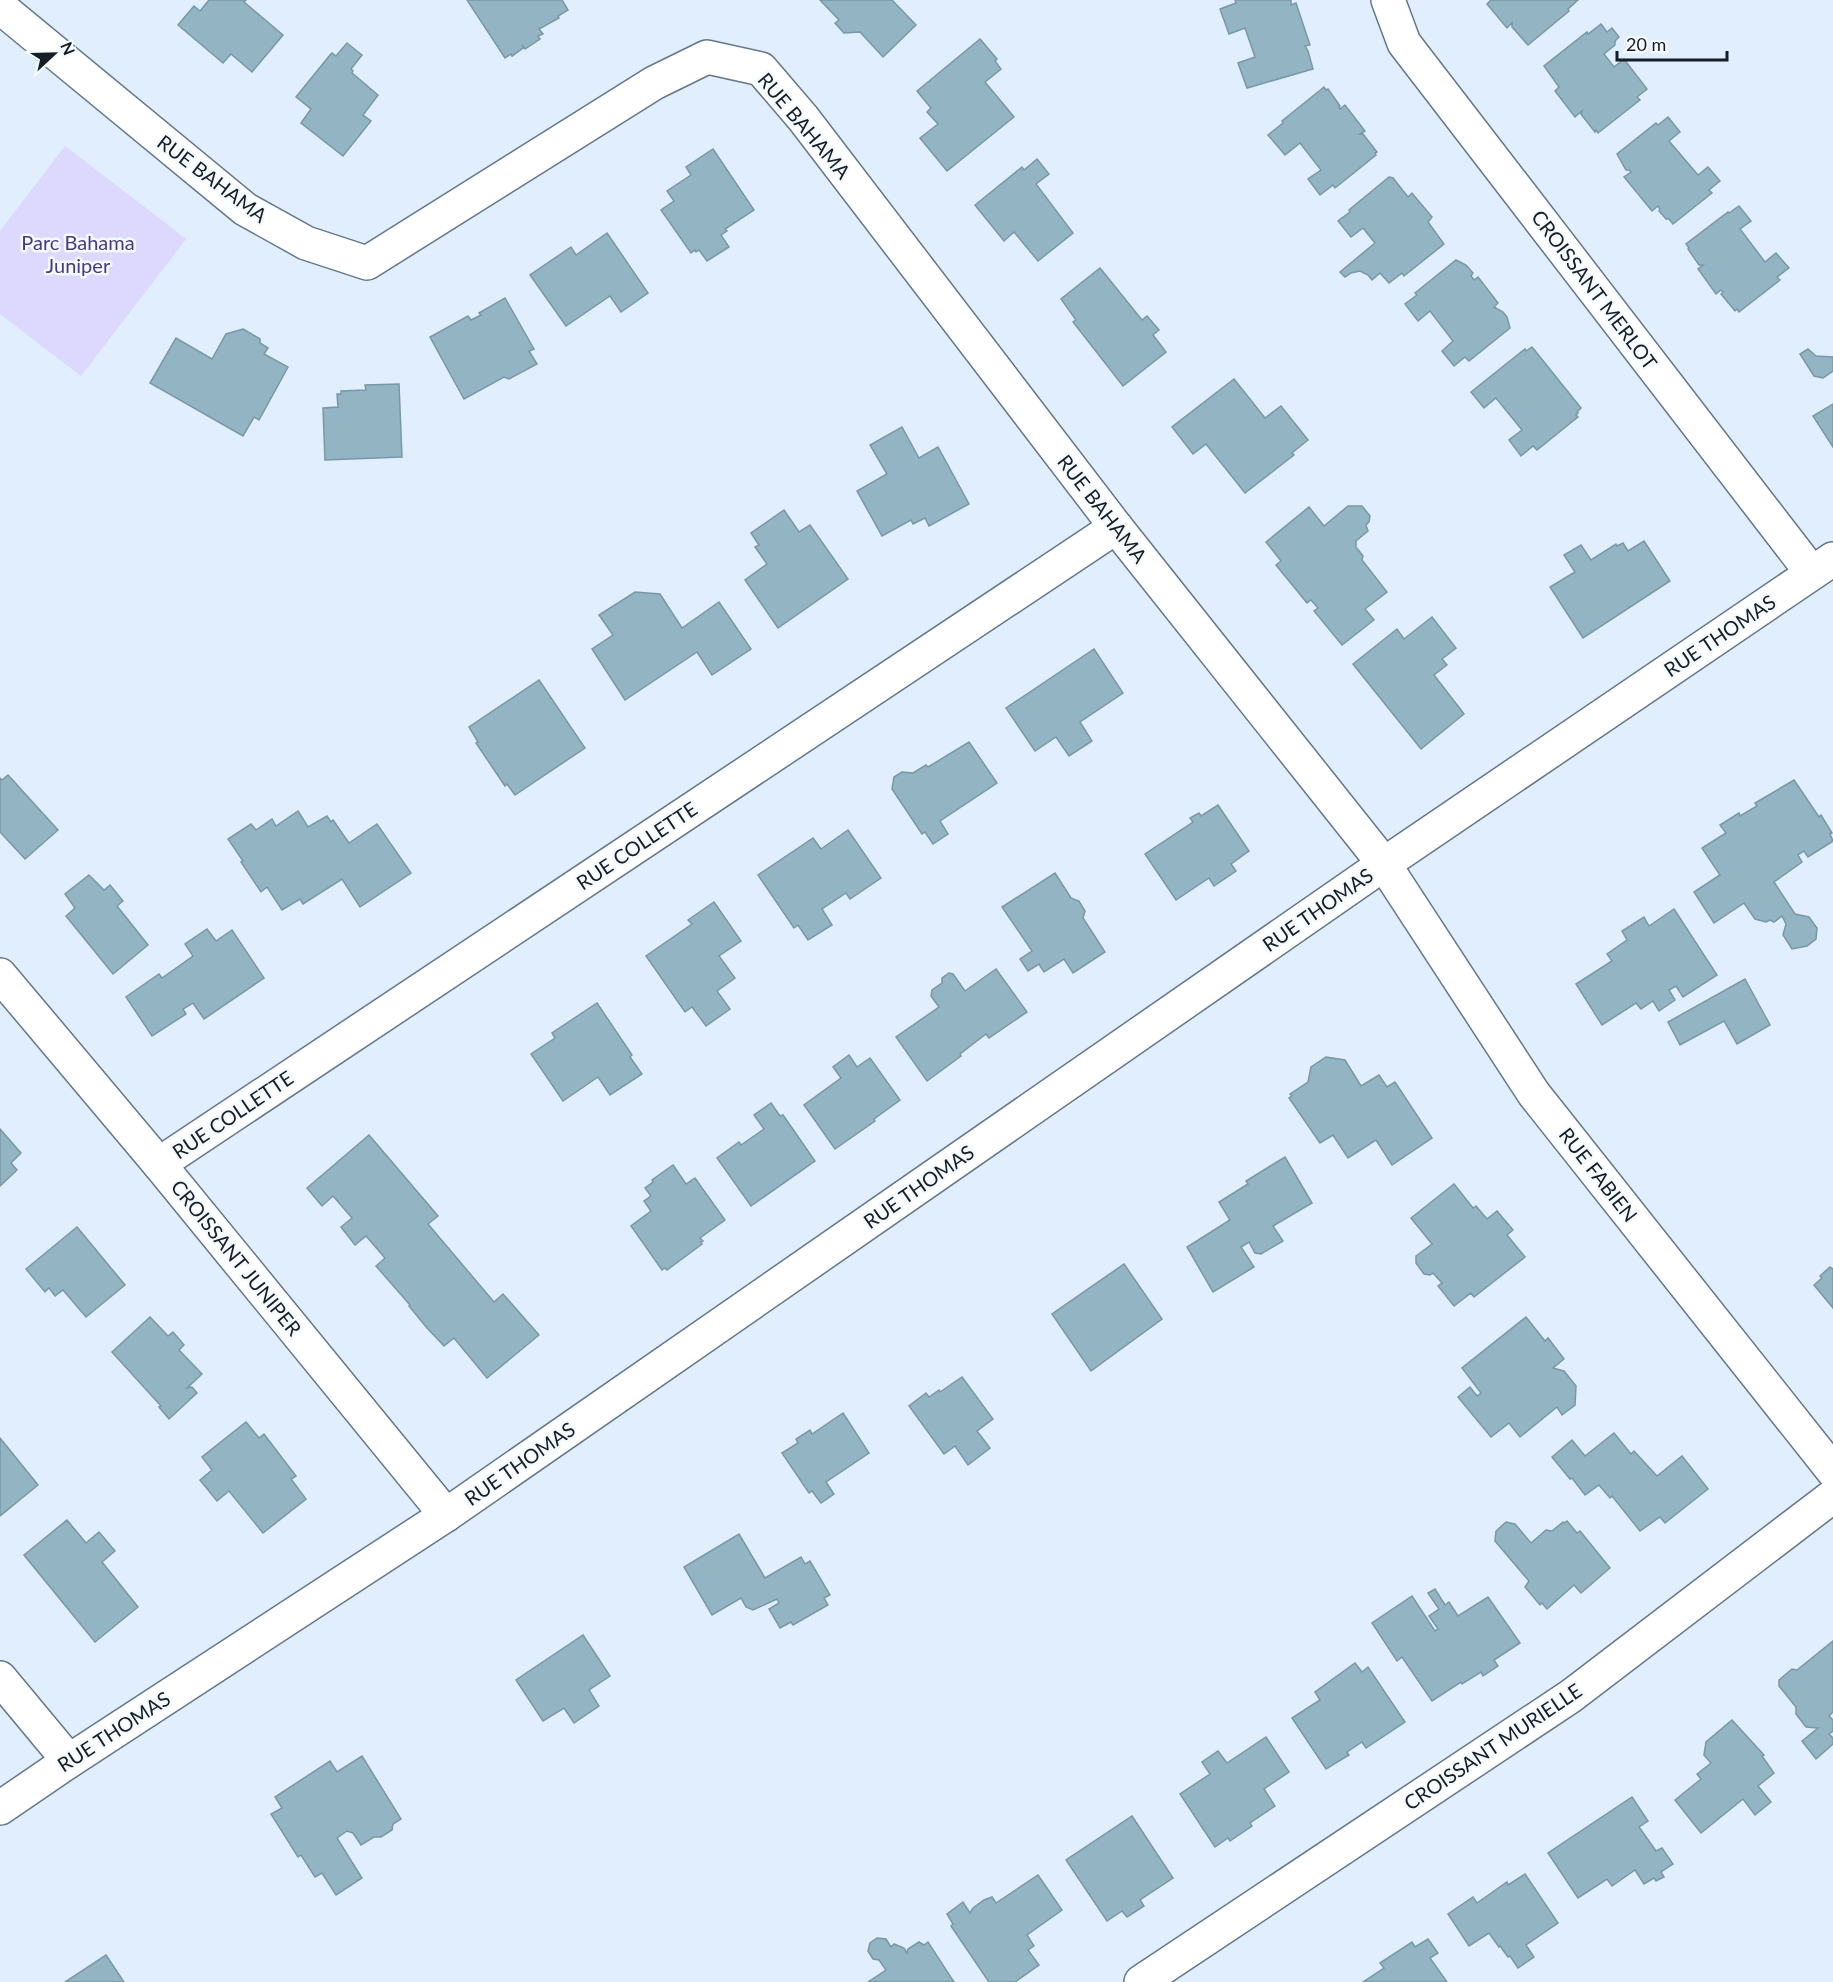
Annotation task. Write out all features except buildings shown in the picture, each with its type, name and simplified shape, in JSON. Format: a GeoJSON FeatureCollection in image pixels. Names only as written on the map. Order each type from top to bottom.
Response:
{"type":"FeatureCollection","features":[{"type":"Feature","properties":{"kind":"street","name":"CROISSANT MERLOT"},"geometry":{"type":"LineString","coordinates":[[1388,0],[1404,43],[1822,566]]}},
{"type":"Feature","properties":{"kind":"street","name":"RUE BAHAMA"},"geometry":{"type":"LineString","coordinates":[[0,7],[245,209],[306,243],[367,263],[654,83],[706,57],[761,69],[803,118],[1116,527],[1384,864]]}},
{"type":"Feature","properties":{"kind":"street","name":"RUE COLLETTE"},"geometry":{"type":"LineString","coordinates":[[159,1164],[1116,527]]}},
{"type":"Feature","properties":{"kind":"street","name":"RUE THOMAS"},"geometry":{"type":"LineString","coordinates":[[0,1808],[446,1515],[1384,864],[1822,566]]}},
{"type":"Feature","properties":{"kind":"street","name":"RUE FABIEN"},"geometry":{"type":"LineString","coordinates":[[1384,864],[1534,1094],[1833,1471]]}},
{"type":"Feature","properties":{"kind":"street","name":"CROISSANT JUNIPER"},"geometry":{"type":"LineString","coordinates":[[0,975],[159,1164],[446,1515]]}},
{"type":"Feature","properties":{"kind":"street","name":"CROISSANT MURIELLE"},"geometry":{"type":"LineString","coordinates":[[1141,1982],[1571,1696],[1833,1496]]}},
{"type":"Feature","properties":{"kind":"street"},"geometry":{"type":"LineString","coordinates":[[0,1678],[69,1761]]}},
{"type":"Feature","properties":{"kind":"green space","name":"Parc Bahama Juniper"},"geometry":{"type":"Polygon","coordinates":[[[65,146],[186,239],[81,376],[0,314],[0,231],[65,146]]]}}]}
